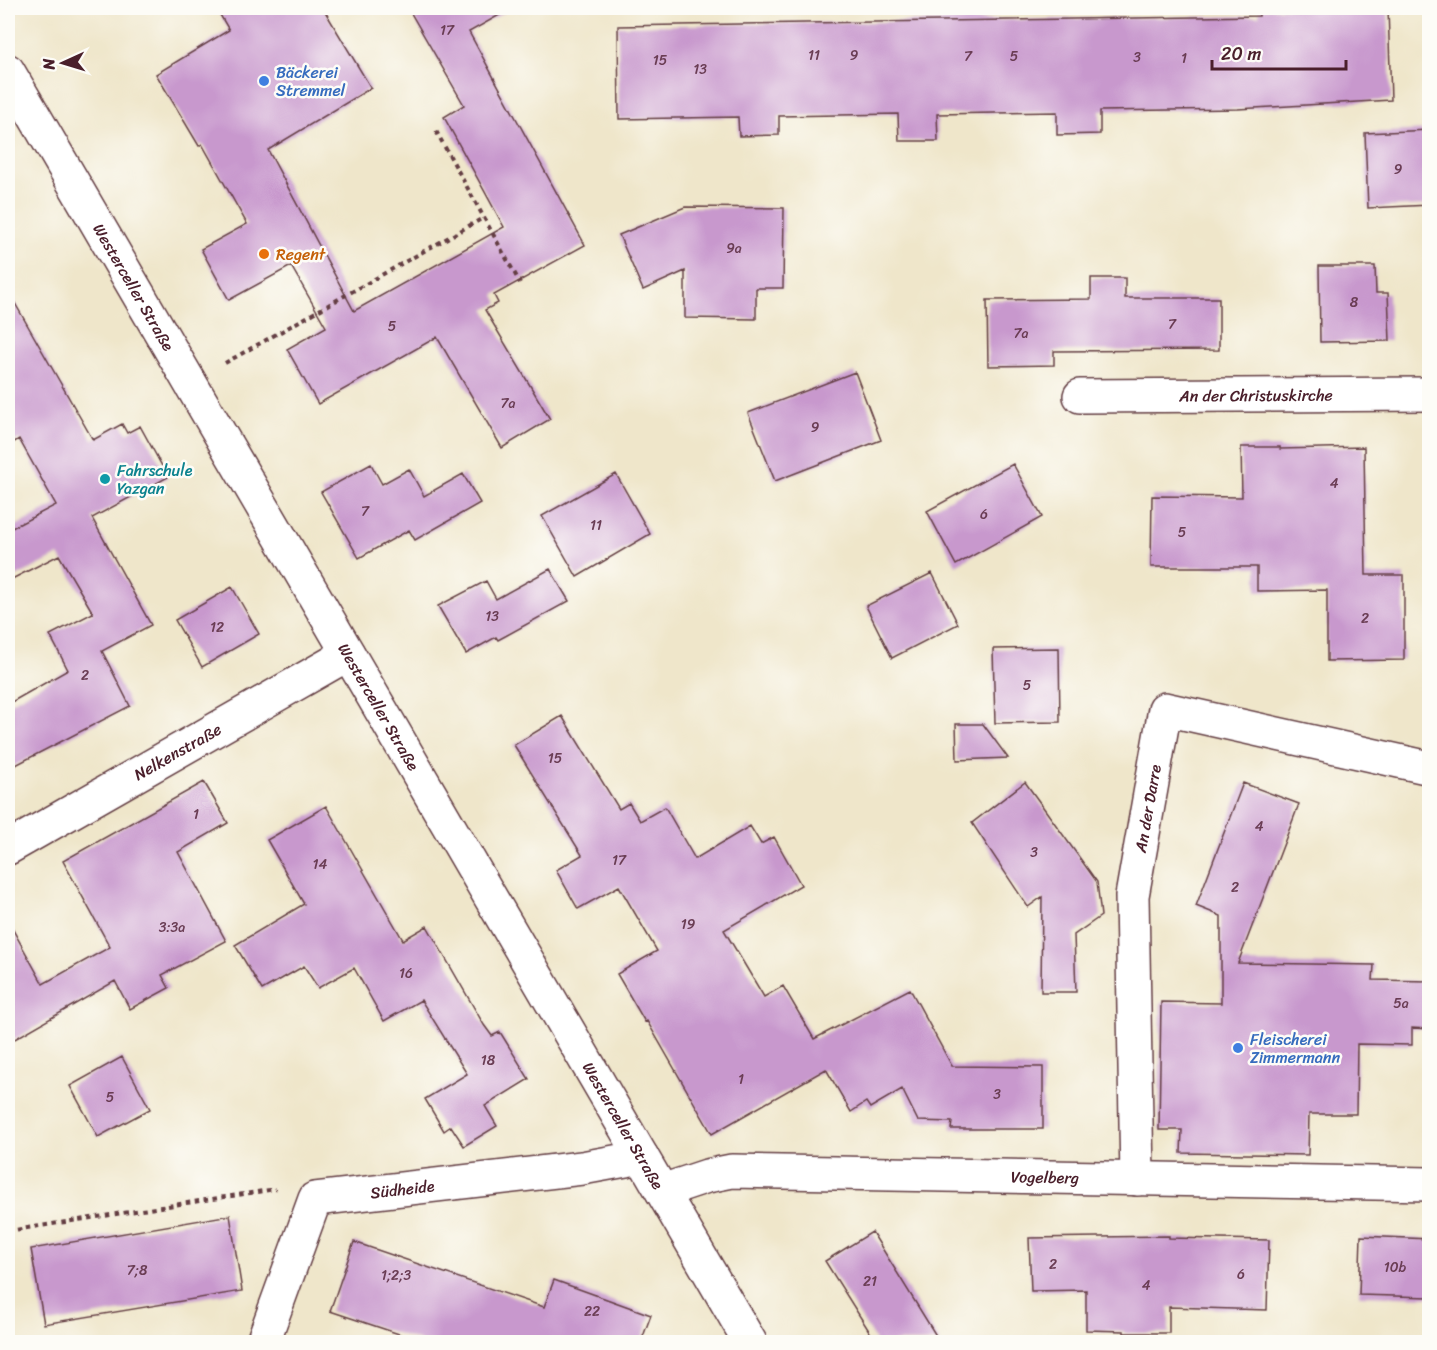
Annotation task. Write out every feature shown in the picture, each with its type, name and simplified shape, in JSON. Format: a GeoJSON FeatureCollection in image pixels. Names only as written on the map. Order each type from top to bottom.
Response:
{"type":"FeatureCollection","features":[{"type":"Feature","properties":{"kind":"street","name":"Westerceller Straße"},"geometry":{"type":"LineString","coordinates":[[8,70],[750,1342]]}},
{"type":"Feature","properties":{"kind":"street","name":"An der Christuskirche"},"geometry":{"type":"LineString","coordinates":[[1080,396],[1430,394]]}},
{"type":"Feature","properties":{"kind":"street","name":"Nelkenstraße"},"geometry":{"type":"LineString","coordinates":[[8,848],[348,654]]}},
{"type":"Feature","properties":{"kind":"street","name":"An der Darre"},"geometry":{"type":"LineString","coordinates":[[1137,1179],[1132,896],[1165,709],[1430,768]]}},
{"type":"Feature","properties":{"kind":"street","name":"Südheide"},"geometry":{"type":"LineString","coordinates":[[315,1199],[582,1168],[642,1157]]}},
{"type":"Feature","properties":{"kind":"street","name":"Vogelberg"},"geometry":{"type":"LineString","coordinates":[[662,1191],[707,1176],[732,1172],[1430,1184]]}},
{"type":"Feature","properties":{"kind":"street"},"geometry":{"type":"LineString","coordinates":[[263,1342],[315,1199]]}},
{"type":"Feature","properties":{"kind":"path"},"geometry":{"type":"LineString","coordinates":[[436,131],[520,283]]}},
{"type":"Feature","properties":{"kind":"path"},"geometry":{"type":"LineString","coordinates":[[190,383],[483,218]]}},
{"type":"Feature","properties":{"kind":"path"},"geometry":{"type":"LineString","coordinates":[[8,1231],[289,1187],[315,1199]]}},
{"type":"Feature","properties":{"kind":"building"},"geometry":{"type":"Polygon","coordinates":[[[216,8],[323,8],[371,88],[268,150],[354,311],[504,227],[444,117],[464,105],[408,8],[512,8],[469,32],[585,245],[494,295],[498,303],[485,310],[550,419],[502,448],[437,337],[318,404],[287,349],[326,327],[291,266],[229,300],[201,249],[247,224],[202,144],[199,146],[156,74],[229,30],[216,8]]]}},
{"type":"Feature","properties":{"kind":"building"},"geometry":{"type":"Polygon","coordinates":[[[1388,8],[1391,100],[1238,109],[1100,111],[1100,134],[1057,135],[1057,112],[937,114],[938,141],[899,141],[898,114],[779,116],[779,135],[739,136],[738,117],[619,119],[618,26],[1259,16],[1259,9],[1388,8]]]}},
{"type":"Feature","properties":{"kind":"building"},"geometry":{"type":"Polygon","coordinates":[[[1430,130],[1430,205],[1368,208],[1365,133],[1430,130]]]}},
{"type":"Feature","properties":{"kind":"building"},"geometry":{"type":"Polygon","coordinates":[[[685,207],[784,208],[783,288],[756,288],[756,319],[685,318],[685,271],[643,290],[619,235],[685,207]]]}},
{"type":"Feature","properties":{"kind":"building"},"geometry":{"type":"Polygon","coordinates":[[[1319,266],[1375,266],[1376,293],[1388,293],[1390,341],[1320,342],[1319,266]]]}},
{"type":"Feature","properties":{"kind":"building"},"geometry":{"type":"Polygon","coordinates":[[[1091,278],[1125,278],[1125,298],[1219,298],[1219,350],[1054,351],[1054,365],[988,366],[987,300],[1091,299],[1091,278]]]}},
{"type":"Feature","properties":{"kind":"building"},"geometry":{"type":"Polygon","coordinates":[[[8,291],[93,440],[122,424],[127,433],[140,426],[168,477],[92,518],[151,625],[102,651],[130,706],[8,769],[8,704],[68,670],[50,635],[93,613],[59,555],[8,581],[8,530],[56,505],[19,439],[8,446],[8,291]]]}},
{"type":"Feature","properties":{"kind":"building"},"geometry":{"type":"Polygon","coordinates":[[[855,372],[881,440],[775,481],[748,413],[855,372]]]}},
{"type":"Feature","properties":{"kind":"building"},"geometry":{"type":"Polygon","coordinates":[[[1241,447],[1280,447],[1280,449],[1364,447],[1366,575],[1404,575],[1404,660],[1327,661],[1327,590],[1257,591],[1257,567],[1151,567],[1152,496],[1242,497],[1241,447]]]}},
{"type":"Feature","properties":{"kind":"building"},"geometry":{"type":"Polygon","coordinates":[[[371,464],[382,484],[409,469],[424,496],[463,474],[480,503],[415,540],[409,530],[359,558],[321,492],[371,464]]]}},
{"type":"Feature","properties":{"kind":"building"},"geometry":{"type":"Polygon","coordinates":[[[1013,464],[1042,517],[956,565],[927,511],[1013,464]]]}},
{"type":"Feature","properties":{"kind":"building"},"geometry":{"type":"Polygon","coordinates":[[[616,474],[650,534],[577,577],[542,516],[616,474]]]}},
{"type":"Feature","properties":{"kind":"building"},"geometry":{"type":"Polygon","coordinates":[[[550,569],[569,601],[498,640],[496,637],[466,654],[438,606],[486,581],[496,599],[550,569]]]}},
{"type":"Feature","properties":{"kind":"building"},"geometry":{"type":"Polygon","coordinates":[[[932,573],[958,624],[892,658],[866,606],[932,573]]]}},
{"type":"Feature","properties":{"kind":"building"},"geometry":{"type":"Polygon","coordinates":[[[232,587],[259,634],[202,667],[175,620],[232,587]]]}},
{"type":"Feature","properties":{"kind":"building"},"geometry":{"type":"Polygon","coordinates":[[[1059,648],[1060,722],[995,723],[993,649],[1059,648]]]}},
{"type":"Feature","properties":{"kind":"building"},"geometry":{"type":"Polygon","coordinates":[[[562,716],[619,809],[629,803],[640,821],[665,807],[695,859],[750,826],[761,844],[774,837],[801,885],[724,930],[764,997],[783,986],[814,1039],[910,989],[952,1066],[1043,1067],[1043,1129],[951,1129],[952,1122],[918,1121],[902,1089],[870,1108],[866,1102],[851,1112],[826,1069],[712,1134],[647,1021],[645,1022],[617,974],[657,951],[619,886],[578,909],[556,870],[582,855],[514,745],[562,716]]]}},
{"type":"Feature","properties":{"kind":"building"},"geometry":{"type":"Polygon","coordinates":[[[956,724],[983,724],[1008,758],[957,760],[956,724]]]}},
{"type":"Feature","properties":{"kind":"building"},"geometry":{"type":"Polygon","coordinates":[[[204,782],[228,823],[178,852],[226,941],[162,975],[169,988],[130,1009],[115,981],[8,1043],[8,921],[43,984],[110,947],[63,861],[204,782]]]}},
{"type":"Feature","properties":{"kind":"building"},"geometry":{"type":"Polygon","coordinates":[[[1025,782],[1097,882],[1101,916],[1074,935],[1076,992],[1041,992],[1042,897],[1028,907],[972,823],[1025,782]]]}},
{"type":"Feature","properties":{"kind":"building","name":"Fleischerei Zimmermann"},"geometry":{"type":"Polygon","coordinates":[[[1243,783],[1299,804],[1238,963],[1374,965],[1373,980],[1430,981],[1430,1029],[1412,1028],[1412,1045],[1357,1044],[1356,1114],[1309,1114],[1308,1155],[1181,1153],[1182,1130],[1159,1130],[1161,1002],[1221,1003],[1221,916],[1196,906],[1243,783]]]}},
{"type":"Feature","properties":{"kind":"building"},"geometry":{"type":"Polygon","coordinates":[[[326,806],[403,940],[427,926],[484,1025],[492,1036],[500,1032],[529,1079],[485,1106],[497,1126],[464,1146],[451,1126],[444,1131],[425,1099],[467,1074],[421,1000],[384,1021],[354,968],[318,988],[304,966],[262,990],[235,945],[304,904],[267,840],[326,806]]]}},
{"type":"Feature","properties":{"kind":"building"},"geometry":{"type":"Polygon","coordinates":[[[122,1057],[150,1109],[98,1137],[70,1086],[122,1057]]]}},
{"type":"Feature","properties":{"kind":"building"},"geometry":{"type":"Polygon","coordinates":[[[230,1215],[242,1291],[44,1324],[31,1249],[230,1215]]]}},
{"type":"Feature","properties":{"kind":"building"},"geometry":{"type":"Polygon","coordinates":[[[872,1232],[940,1342],[876,1342],[825,1261],[872,1232]]]}},
{"type":"Feature","properties":{"kind":"building"},"geometry":{"type":"Polygon","coordinates":[[[1169,1236],[1169,1238],[1269,1240],[1267,1310],[1169,1307],[1169,1333],[1086,1330],[1086,1290],[1031,1291],[1029,1238],[1169,1236]]]}},
{"type":"Feature","properties":{"kind":"building"},"geometry":{"type":"Polygon","coordinates":[[[1361,1236],[1430,1239],[1430,1297],[1359,1295],[1361,1236]]]}},
{"type":"Feature","properties":{"kind":"building"},"geometry":{"type":"Polygon","coordinates":[[[354,1242],[544,1307],[554,1280],[651,1315],[641,1342],[423,1342],[330,1311],[354,1242]]]}},
{"type":"Feature","properties":{"kind":"place","name":"Bäckerei Stremmel"},"geometry":{"type":"Point","coordinates":[264,81]}},
{"type":"Feature","properties":{"kind":"place","name":"Regent"},"geometry":{"type":"Point","coordinates":[264,254]}},
{"type":"Feature","properties":{"kind":"place","name":"Fahrschule Yazgan"},"geometry":{"type":"Point","coordinates":[105,479]}},
{"type":"Feature","properties":{"kind":"place","name":"Fleischerei Zimmermann"},"geometry":{"type":"Point","coordinates":[1238,1048]}}]}
